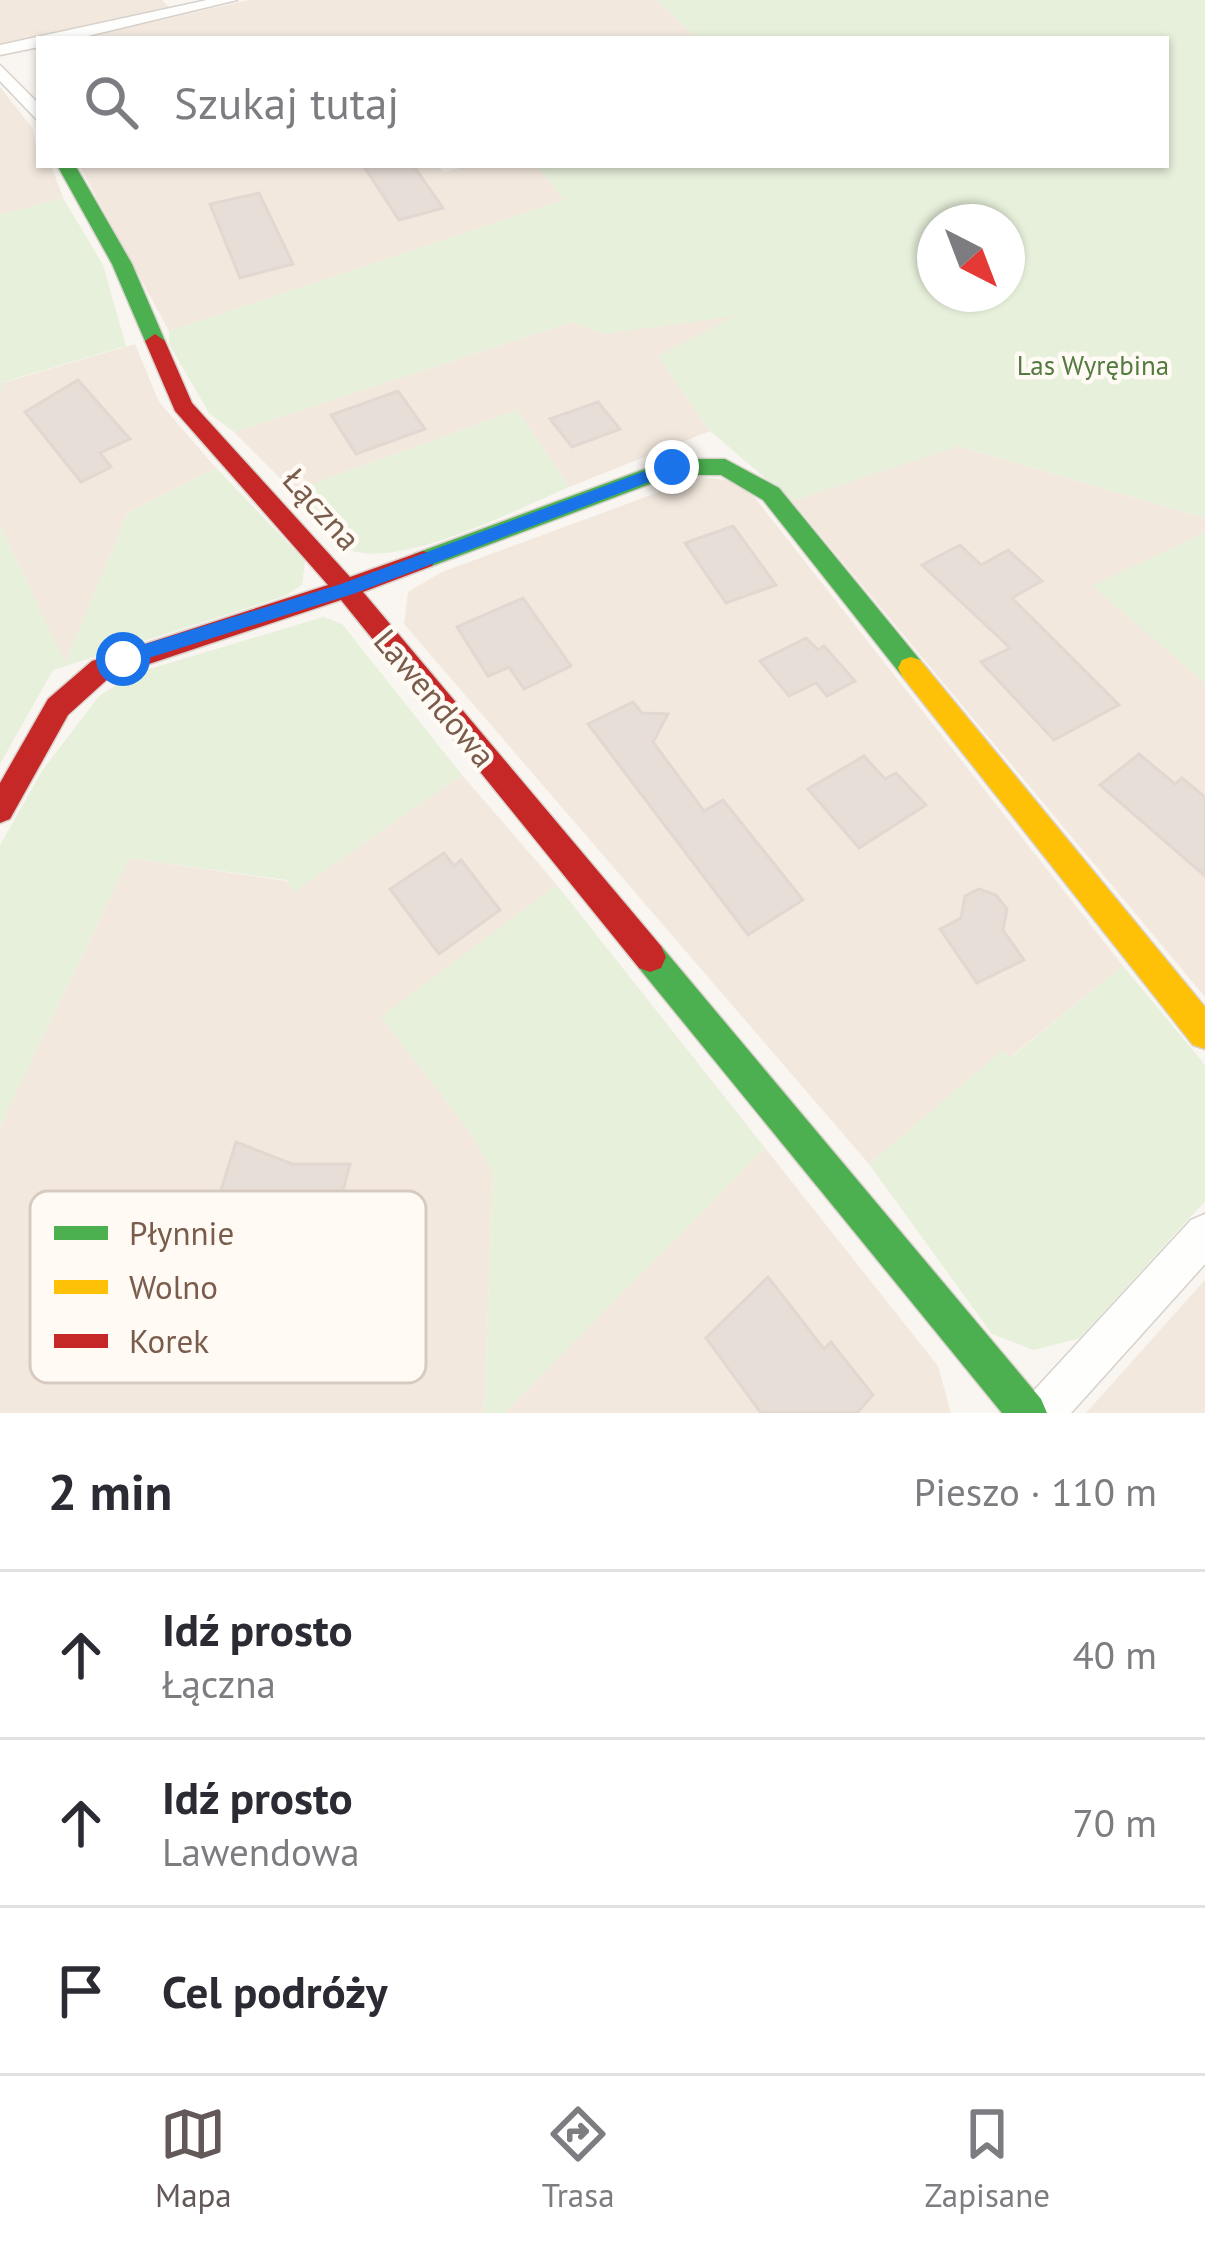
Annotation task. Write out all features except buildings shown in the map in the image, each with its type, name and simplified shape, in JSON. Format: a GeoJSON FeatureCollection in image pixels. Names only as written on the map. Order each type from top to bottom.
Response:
{"type":"FeatureCollection","features":[{"type":"Feature","properties":{"kind":"street"},"geometry":{"type":"LineString","coordinates":[[66,36],[229,0]]}},
{"type":"Feature","properties":{"kind":"street"},"geometry":{"type":"LineString","coordinates":[[0,50],[36,43]]}},
{"type":"Feature","properties":{"kind":"street"},"geometry":{"type":"LineString","coordinates":[[0,70],[36,112]]}},
{"type":"Feature","properties":{"kind":"street","name":"Łączna"},"geometry":{"type":"LineString","coordinates":[[0,810],[58,707],[101,669],[346,589],[183,406],[122,264],[68,168]]}},
{"type":"Feature","properties":{"kind":"street","name":"Lawendowa"},"geometry":{"type":"LineString","coordinates":[[1028,1413],[346,589],[672,467],[710,463],[737,469],[771,494],[1205,1033]]}},
{"type":"Feature","properties":{"kind":"street"},"geometry":{"type":"LineString","coordinates":[[1042,1413],[1205,1234]]}},
{"type":"Feature","properties":{"kind":"shaded area"},"geometry":{"type":"Polygon","coordinates":[[[0,0],[162,0],[171,9],[36,36],[0,47],[0,0]]]}},
{"type":"Feature","properties":{"kind":"shaded area"},"geometry":{"type":"Polygon","coordinates":[[[249,0],[657,0],[695,36],[87,36],[249,0]]]}},
{"type":"Feature","properties":{"kind":"shaded area"},"geometry":{"type":"Polygon","coordinates":[[[0,87],[33,129],[36,168],[52,168],[63,198],[0,215],[0,87]]]}},
{"type":"Feature","properties":{"kind":"shaded area"},"geometry":{"type":"Polygon","coordinates":[[[81,168],[440,168],[444,172],[539,168],[565,200],[169,331],[81,168]]]}},
{"type":"Feature","properties":{"kind":"shaded area"},"geometry":{"type":"Polygon","coordinates":[[[702,316],[739,316],[658,356],[710,431],[569,487],[517,410],[293,491],[234,432],[572,322],[603,334],[702,316]]]}},
{"type":"Feature","properties":{"kind":"shaded area"},"geometry":{"type":"Polygon","coordinates":[[[135,344],[159,402],[216,468],[128,513],[65,664],[0,525],[0,388],[2,383],[135,344]]]}},
{"type":"Feature","properties":{"kind":"shaded area"},"geometry":{"type":"Polygon","coordinates":[[[958,446],[1205,518],[1205,532],[1094,586],[1205,683],[1205,997],[792,501],[958,446]]]}},
{"type":"Feature","properties":{"kind":"shaded area"},"geometry":{"type":"Polygon","coordinates":[[[700,477],[727,480],[751,493],[1123,966],[1010,1057],[1003,1051],[869,1164],[404,624],[408,592],[442,572],[700,477]]]}},
{"type":"Feature","properties":{"kind":"shaded area"},"geometry":{"type":"Polygon","coordinates":[[[462,775],[557,885],[382,1018],[473,1136],[493,1174],[484,1413],[0,1413],[0,1126],[129,858],[286,881],[294,891],[462,775]]]}},
{"type":"Feature","properties":{"kind":"shaded area"},"geometry":{"type":"Polygon","coordinates":[[[765,1148],[938,1366],[951,1413],[504,1413],[765,1148]]]}},
{"type":"Feature","properties":{"kind":"shaded area"},"geometry":{"type":"Polygon","coordinates":[[[1205,1280],[1205,1413],[1086,1413],[1205,1280]]]}},
{"type":"Feature","properties":{"kind":"green space","name":"Las Wyrębina"},"geometry":{"type":"Polygon","coordinates":[[[657,0],[1205,0],[1205,518],[959,446],[792,501],[710,431],[658,356],[736,316],[603,334],[572,322],[234,432],[209,413],[169,344],[169,331],[564,200],[539,168],[1169,168],[1169,36],[695,36],[657,0]]]}},
{"type":"Feature","properties":{"kind":"green space"},"geometry":{"type":"Polygon","coordinates":[[[63,198],[103,265],[126,346],[3,382],[0,400],[0,215],[63,198]]]}},
{"type":"Feature","properties":{"kind":"green space"},"geometry":{"type":"Polygon","coordinates":[[[517,410],[569,487],[456,535],[424,546],[365,553],[337,542],[293,491],[517,410]]]}},
{"type":"Feature","properties":{"kind":"green space"},"geometry":{"type":"Polygon","coordinates":[[[216,468],[305,561],[302,585],[285,596],[53,670],[0,764],[0,525],[65,663],[128,513],[216,468]]]}},
{"type":"Feature","properties":{"kind":"green space"},"geometry":{"type":"Polygon","coordinates":[[[1205,532],[1205,683],[1093,586],[1205,532]]]}},
{"type":"Feature","properties":{"kind":"green space"},"geometry":{"type":"Polygon","coordinates":[[[323,617],[342,624],[462,775],[294,892],[286,880],[129,858],[0,1126],[0,845],[42,771],[99,696],[133,674],[323,617]]]}},
{"type":"Feature","properties":{"kind":"green space"},"geometry":{"type":"Polygon","coordinates":[[[557,885],[765,1148],[504,1413],[484,1413],[493,1174],[473,1136],[381,1017],[557,885]]]}},
{"type":"Feature","properties":{"kind":"green space"},"geometry":{"type":"Polygon","coordinates":[[[1123,966],[1205,1065],[1205,1201],[1080,1338],[1034,1350],[992,1334],[869,1164],[1003,1050],[1011,1057],[1123,966]]]}},
{"type":"Feature","properties":{"kind":"traffic: fast"},"geometry":{"type":"LineString","coordinates":[[68,168],[122,264],[155,341]]}},
{"type":"Feature","properties":{"kind":"traffic: fast"},"geometry":{"type":"LineString","coordinates":[[423,560],[672,467],[725,467],[771,494],[911,668]]}},
{"type":"Feature","properties":{"kind":"traffic: fast"},"geometry":{"type":"LineString","coordinates":[[650,957],[1027,1413]]}},
{"type":"Feature","properties":{"kind":"traffic: slow"},"geometry":{"type":"LineString","coordinates":[[911,668],[1205,1033]]}},
{"type":"Feature","properties":{"kind":"traffic: jam"},"geometry":{"type":"LineString","coordinates":[[0,810],[58,707],[101,669],[346,589],[183,406],[155,341]]}},
{"type":"Feature","properties":{"kind":"traffic: jam"},"geometry":{"type":"LineString","coordinates":[[423,560],[346,589],[650,957]]}},
{"type":"Feature","properties":{"kind":"route"},"geometry":{"type":"LineString","coordinates":[[123,659],[346,589],[672,467]]}}]}
